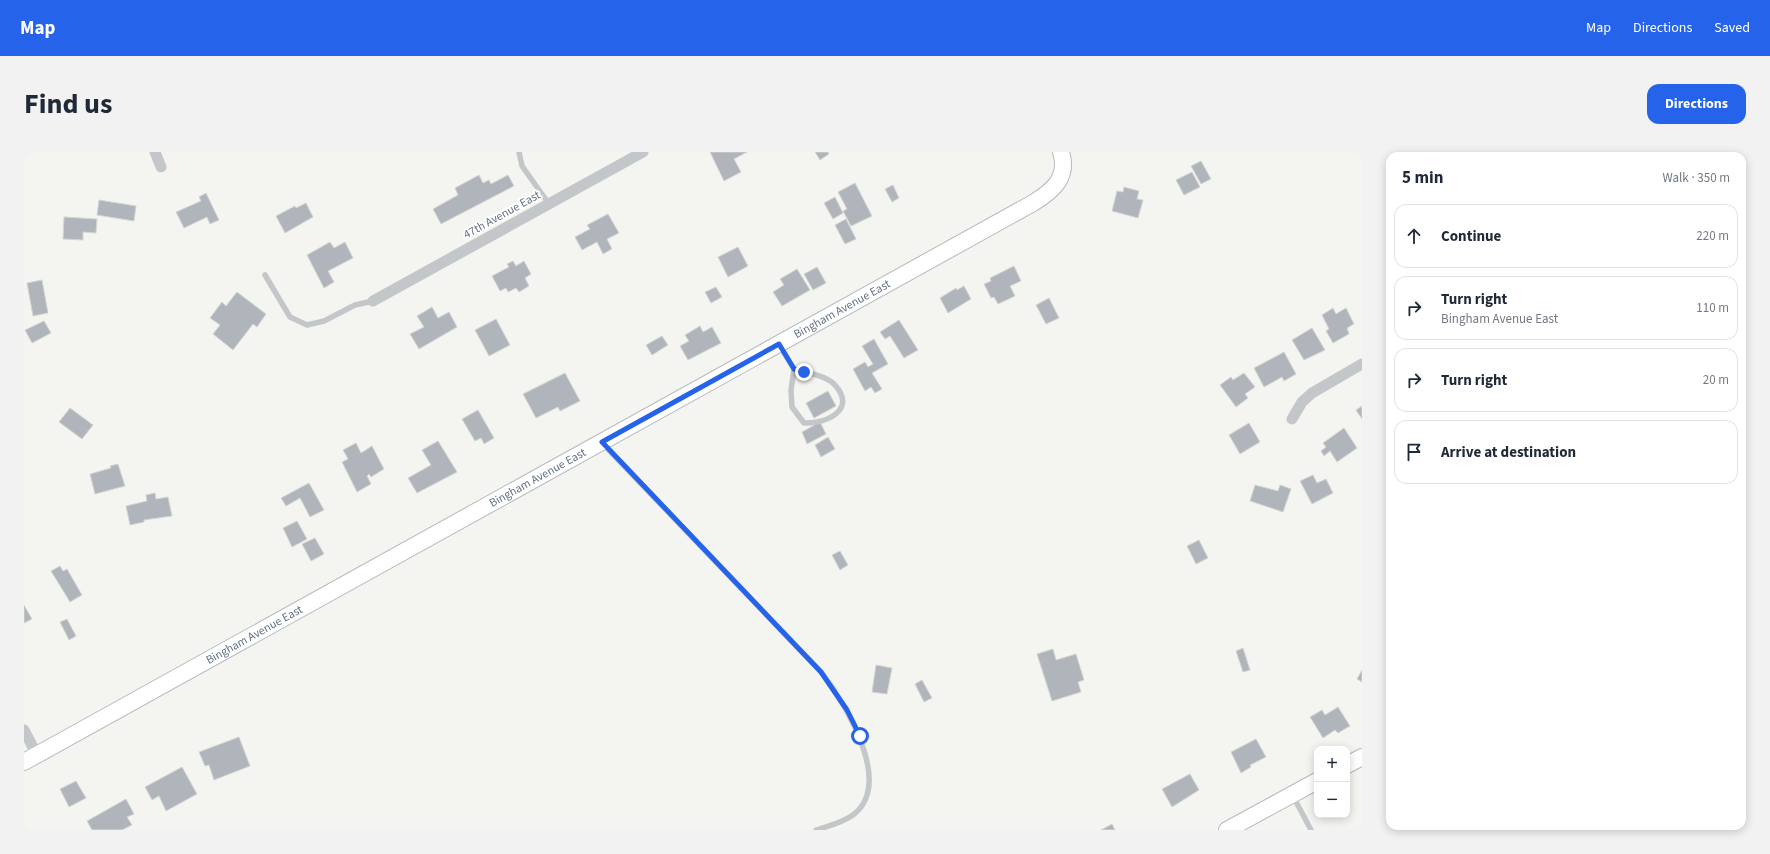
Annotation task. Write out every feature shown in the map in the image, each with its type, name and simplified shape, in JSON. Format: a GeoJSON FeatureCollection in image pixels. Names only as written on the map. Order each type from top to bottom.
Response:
{"type":"FeatureCollection","features":[{"type":"Feature","properties":{"kind":"street"},"geometry":{"type":"LineString","coordinates":[[156,152],[161,167]]}},
{"type":"Feature","properties":{"kind":"street","name":"47th Avenue East"},"geometry":{"type":"LineString","coordinates":[[373,301],[643,152]]}},
{"type":"Feature","properties":{"kind":"street","name":"Bingham Avenue East"},"geometry":{"type":"LineString","coordinates":[[30,758],[1033,203],[1052,190],[1061,179],[1064,160],[1061,152]]}},
{"type":"Feature","properties":{"kind":"street"},"geometry":{"type":"LineString","coordinates":[[1292,420],[1302,402],[1312,393],[1362,364]]}},
{"type":"Feature","properties":{"kind":"street"},"geometry":{"type":"LineString","coordinates":[[24,730],[30,758]]}},
{"type":"Feature","properties":{"kind":"street"},"geometry":{"type":"LineString","coordinates":[[1350,763],[1362,757]]}},
{"type":"Feature","properties":{"kind":"street"},"geometry":{"type":"LineString","coordinates":[[1227,830],[1314,782]]}},
{"type":"Feature","properties":{"kind":"lane"},"geometry":{"type":"LineString","coordinates":[[519,152],[522,166],[549,204]]}},
{"type":"Feature","properties":{"kind":"lane"},"geometry":{"type":"LineString","coordinates":[[265,275],[290,317],[307,325],[324,321],[355,305],[373,301]]}},
{"type":"Feature","properties":{"kind":"lane"},"geometry":{"type":"LineString","coordinates":[[779,344],[794,369],[791,400],[792,407],[796,414],[804,423],[830,419],[835,416],[839,412],[842,402],[840,393],[834,384],[828,379],[794,369]]}},
{"type":"Feature","properties":{"kind":"lane"},"geometry":{"type":"LineString","coordinates":[[602,442],[821,672],[847,710],[860,736],[868,767],[868,792],[862,805],[853,814],[842,821],[816,830]]}},
{"type":"Feature","properties":{"kind":"lane"},"geometry":{"type":"LineString","coordinates":[[1292,794],[1311,830]]}},
{"type":"Feature","properties":{"kind":"building"},"geometry":{"type":"Polygon","coordinates":[[[710,152],[747,152],[734,159],[741,172],[724,181],[710,152]]]}},
{"type":"Feature","properties":{"kind":"building"},"geometry":{"type":"Polygon","coordinates":[[[815,152],[828,152],[829,154],[820,160],[815,152]]]}},
{"type":"Feature","properties":{"kind":"building"},"geometry":{"type":"Polygon","coordinates":[[[1201,161],[1211,179],[1201,184],[1191,166],[1201,161]]]}},
{"type":"Feature","properties":{"kind":"building"},"geometry":{"type":"Polygon","coordinates":[[[1192,172],[1200,187],[1184,195],[1176,180],[1192,172]]]}},
{"type":"Feature","properties":{"kind":"building"},"geometry":{"type":"Polygon","coordinates":[[[479,175],[483,183],[489,180],[491,184],[508,175],[514,186],[441,224],[433,209],[458,195],[455,188],[479,175]]]}},
{"type":"Feature","properties":{"kind":"building"},"geometry":{"type":"Polygon","coordinates":[[[855,183],[872,216],[851,226],[843,211],[847,209],[838,192],[855,183]]]}},
{"type":"Feature","properties":{"kind":"building"},"geometry":{"type":"Polygon","coordinates":[[[893,185],[899,198],[892,202],[885,189],[893,185]]]}},
{"type":"Feature","properties":{"kind":"building"},"geometry":{"type":"Polygon","coordinates":[[[1124,187],[1139,191],[1137,199],[1143,200],[1138,218],[1112,211],[1117,191],[1123,192],[1124,187]]]}},
{"type":"Feature","properties":{"kind":"building"},"geometry":{"type":"Polygon","coordinates":[[[206,193],[219,220],[210,224],[207,217],[184,228],[176,212],[201,201],[199,197],[206,193]]]}},
{"type":"Feature","properties":{"kind":"building"},"geometry":{"type":"Polygon","coordinates":[[[835,197],[843,213],[833,219],[824,203],[835,197]]]}},
{"type":"Feature","properties":{"kind":"building"},"geometry":{"type":"Polygon","coordinates":[[[99,200],[136,206],[134,221],[97,215],[99,200]]]}},
{"type":"Feature","properties":{"kind":"building"},"geometry":{"type":"Polygon","coordinates":[[[306,203],[313,217],[285,233],[276,216],[295,206],[296,208],[306,203]]]}},
{"type":"Feature","properties":{"kind":"building"},"geometry":{"type":"Polygon","coordinates":[[[608,214],[619,233],[607,239],[612,249],[603,254],[597,242],[582,250],[575,237],[590,229],[587,225],[608,214]]]}},
{"type":"Feature","properties":{"kind":"building"},"geometry":{"type":"Polygon","coordinates":[[[64,217],[97,219],[96,233],[83,232],[83,240],[63,239],[64,217]]]}},
{"type":"Feature","properties":{"kind":"building"},"geometry":{"type":"Polygon","coordinates":[[[846,219],[856,239],[845,244],[835,225],[846,219]]]}},
{"type":"Feature","properties":{"kind":"building"},"geometry":{"type":"Polygon","coordinates":[[[330,242],[334,248],[345,242],[353,258],[328,271],[334,282],[324,288],[307,255],[330,242]]]}},
{"type":"Feature","properties":{"kind":"building"},"geometry":{"type":"Polygon","coordinates":[[[738,247],[748,266],[728,277],[718,257],[738,247]]]}},
{"type":"Feature","properties":{"kind":"building"},"geometry":{"type":"Polygon","coordinates":[[[513,261],[516,266],[524,261],[531,274],[525,278],[529,286],[519,292],[516,288],[508,292],[506,288],[500,291],[492,276],[509,267],[507,264],[513,261]]]}},
{"type":"Feature","properties":{"kind":"building"},"geometry":{"type":"Polygon","coordinates":[[[1014,266],[1021,281],[1010,286],[1015,296],[998,304],[994,297],[991,298],[984,284],[991,281],[990,278],[1014,266]]]}},
{"type":"Feature","properties":{"kind":"building"},"geometry":{"type":"Polygon","coordinates":[[[817,267],[826,283],[813,290],[804,274],[817,267]]]}},
{"type":"Feature","properties":{"kind":"building"},"geometry":{"type":"Polygon","coordinates":[[[797,269],[810,290],[782,306],[773,292],[784,285],[780,279],[797,269]]]}},
{"type":"Feature","properties":{"kind":"building"},"geometry":{"type":"Polygon","coordinates":[[[42,280],[48,313],[33,316],[27,283],[42,280]]]}},
{"type":"Feature","properties":{"kind":"building"},"geometry":{"type":"Polygon","coordinates":[[[964,286],[971,299],[948,313],[940,298],[956,288],[957,290],[964,286]]]}},
{"type":"Feature","properties":{"kind":"building"},"geometry":{"type":"Polygon","coordinates":[[[716,287],[722,297],[711,303],[705,292],[716,287]]]}},
{"type":"Feature","properties":{"kind":"building"},"geometry":{"type":"Polygon","coordinates":[[[237,292],[266,314],[257,327],[253,324],[233,350],[213,334],[220,325],[210,318],[222,302],[226,306],[237,292]]]}},
{"type":"Feature","properties":{"kind":"building"},"geometry":{"type":"Polygon","coordinates":[[[1049,298],[1059,318],[1046,324],[1036,305],[1049,298]]]}},
{"type":"Feature","properties":{"kind":"building"},"geometry":{"type":"Polygon","coordinates":[[[432,307],[438,318],[449,312],[457,327],[419,349],[410,334],[424,327],[417,316],[432,307]]]}},
{"type":"Feature","properties":{"kind":"building"},"geometry":{"type":"Polygon","coordinates":[[[1333,308],[1336,314],[1346,308],[1354,324],[1347,328],[1349,334],[1333,343],[1326,331],[1329,329],[1322,315],[1333,308]]]}},
{"type":"Feature","properties":{"kind":"building"},"geometry":{"type":"Polygon","coordinates":[[[496,319],[510,345],[489,356],[475,330],[496,319]]]}},
{"type":"Feature","properties":{"kind":"building"},"geometry":{"type":"Polygon","coordinates":[[[899,320],[918,350],[904,358],[890,336],[885,339],[880,332],[899,320]]]}},
{"type":"Feature","properties":{"kind":"building"},"geometry":{"type":"Polygon","coordinates":[[[44,321],[51,333],[32,343],[25,330],[44,321]]]}},
{"type":"Feature","properties":{"kind":"building"},"geometry":{"type":"Polygon","coordinates":[[[700,326],[703,332],[712,327],[721,343],[688,360],[680,346],[689,341],[685,335],[700,326]]]}},
{"type":"Feature","properties":{"kind":"building"},"geometry":{"type":"Polygon","coordinates":[[[1312,328],[1325,350],[1304,360],[1292,340],[1312,328]]]}},
{"type":"Feature","properties":{"kind":"building"},"geometry":{"type":"Polygon","coordinates":[[[662,336],[668,345],[652,355],[646,345],[662,336]]]}},
{"type":"Feature","properties":{"kind":"building"},"geometry":{"type":"Polygon","coordinates":[[[874,339],[888,364],[872,373],[882,389],[875,393],[871,387],[865,391],[853,369],[865,362],[868,367],[873,364],[862,346],[874,339]]]}},
{"type":"Feature","properties":{"kind":"building"},"geometry":{"type":"Polygon","coordinates":[[[1284,352],[1296,374],[1284,381],[1282,377],[1264,387],[1254,368],[1284,352]]]}},
{"type":"Feature","properties":{"kind":"building"},"geometry":{"type":"Polygon","coordinates":[[[565,373],[580,401],[560,411],[558,407],[536,418],[523,394],[565,373]]]}},
{"type":"Feature","properties":{"kind":"building"},"geometry":{"type":"Polygon","coordinates":[[[1244,373],[1255,387],[1245,394],[1248,398],[1236,407],[1220,385],[1231,377],[1233,380],[1244,373]]]}},
{"type":"Feature","properties":{"kind":"building"},"geometry":{"type":"Polygon","coordinates":[[[828,391],[836,406],[814,418],[806,403],[828,391]]]}},
{"type":"Feature","properties":{"kind":"building"},"geometry":{"type":"Polygon","coordinates":[[[1362,406],[1362,419],[1356,410],[1362,406]]]}},
{"type":"Feature","properties":{"kind":"building"},"geometry":{"type":"Polygon","coordinates":[[[70,408],[93,425],[82,439],[59,422],[70,408]]]}},
{"type":"Feature","properties":{"kind":"building"},"geometry":{"type":"Polygon","coordinates":[[[478,410],[494,438],[484,444],[481,438],[475,441],[462,419],[478,410]]]}},
{"type":"Feature","properties":{"kind":"building"},"geometry":{"type":"Polygon","coordinates":[[[820,422],[826,434],[807,444],[802,432],[820,422]]]}},
{"type":"Feature","properties":{"kind":"building"},"geometry":{"type":"Polygon","coordinates":[[[1249,423],[1260,442],[1240,454],[1229,435],[1249,423]]]}},
{"type":"Feature","properties":{"kind":"building"},"geometry":{"type":"Polygon","coordinates":[[[1344,428],[1357,448],[1337,462],[1330,451],[1324,456],[1321,451],[1326,447],[1323,443],[1344,428]]]}},
{"type":"Feature","properties":{"kind":"building"},"geometry":{"type":"Polygon","coordinates":[[[828,437],[835,449],[821,457],[815,445],[828,437]]]}},
{"type":"Feature","properties":{"kind":"building"},"geometry":{"type":"Polygon","coordinates":[[[438,441],[457,472],[417,493],[408,478],[431,465],[422,450],[438,441]]]}},
{"type":"Feature","properties":{"kind":"building"},"geometry":{"type":"Polygon","coordinates":[[[356,443],[361,453],[372,446],[384,469],[371,477],[369,474],[367,476],[371,484],[357,492],[342,462],[348,459],[343,450],[356,443]]]}},
{"type":"Feature","properties":{"kind":"building"},"geometry":{"type":"Polygon","coordinates":[[[118,464],[125,486],[95,494],[90,474],[111,468],[110,466],[118,464]]]}},
{"type":"Feature","properties":{"kind":"building"},"geometry":{"type":"Polygon","coordinates":[[[1313,475],[1317,483],[1326,479],[1333,493],[1312,504],[1300,481],[1313,475]]]}},
{"type":"Feature","properties":{"kind":"building"},"geometry":{"type":"Polygon","coordinates":[[[309,483],[324,510],[310,517],[300,498],[286,506],[281,498],[309,483]]]}},
{"type":"Feature","properties":{"kind":"building"},"geometry":{"type":"Polygon","coordinates":[[[1255,485],[1278,491],[1280,485],[1291,489],[1283,512],[1250,501],[1255,485]]]}},
{"type":"Feature","properties":{"kind":"building"},"geometry":{"type":"Polygon","coordinates":[[[155,493],[156,499],[168,497],[172,516],[144,520],[144,522],[130,525],[126,506],[147,501],[146,495],[155,493]]]}},
{"type":"Feature","properties":{"kind":"building"},"geometry":{"type":"Polygon","coordinates":[[[297,521],[307,539],[292,547],[283,528],[297,521]]]}},
{"type":"Feature","properties":{"kind":"building"},"geometry":{"type":"Polygon","coordinates":[[[315,538],[324,554],[311,561],[302,544],[315,538]]]}},
{"type":"Feature","properties":{"kind":"building"},"geometry":{"type":"Polygon","coordinates":[[[1199,540],[1208,558],[1196,564],[1187,546],[1199,540]]]}},
{"type":"Feature","properties":{"kind":"building"},"geometry":{"type":"Polygon","coordinates":[[[840,551],[848,565],[840,570],[832,555],[840,551]]]}},
{"type":"Feature","properties":{"kind":"building"},"geometry":{"type":"Polygon","coordinates":[[[60,566],[63,571],[67,569],[82,595],[70,602],[51,571],[60,566]]]}},
{"type":"Feature","properties":{"kind":"building"},"geometry":{"type":"Polygon","coordinates":[[[24,605],[32,619],[24,623],[24,605]]]}},
{"type":"Feature","properties":{"kind":"building"},"geometry":{"type":"Polygon","coordinates":[[[67,619],[76,636],[69,640],[60,622],[67,619]]]}},
{"type":"Feature","properties":{"kind":"building"},"geometry":{"type":"Polygon","coordinates":[[[1243,648],[1250,670],[1243,672],[1236,651],[1243,648]]]}},
{"type":"Feature","properties":{"kind":"building"},"geometry":{"type":"Polygon","coordinates":[[[1053,649],[1056,660],[1076,654],[1084,680],[1078,682],[1081,692],[1052,701],[1037,654],[1053,649]]]}},
{"type":"Feature","properties":{"kind":"building"},"geometry":{"type":"Polygon","coordinates":[[[876,665],[892,668],[887,694],[872,692],[876,665]]]}},
{"type":"Feature","properties":{"kind":"building"},"geometry":{"type":"Polygon","coordinates":[[[1362,670],[1362,682],[1357,679],[1362,670]]]}},
{"type":"Feature","properties":{"kind":"building"},"geometry":{"type":"Polygon","coordinates":[[[922,680],[932,698],[924,702],[915,684],[922,680]]]}},
{"type":"Feature","properties":{"kind":"building"},"geometry":{"type":"Polygon","coordinates":[[[1338,707],[1350,726],[1338,733],[1335,730],[1323,738],[1310,717],[1322,710],[1325,715],[1338,707]]]}},
{"type":"Feature","properties":{"kind":"building"},"geometry":{"type":"Polygon","coordinates":[[[239,737],[250,766],[214,780],[209,765],[205,766],[199,752],[239,737]]]}},
{"type":"Feature","properties":{"kind":"building"},"geometry":{"type":"Polygon","coordinates":[[[1256,739],[1266,757],[1250,765],[1251,767],[1241,773],[1231,752],[1256,739]]]}},
{"type":"Feature","properties":{"kind":"building"},"geometry":{"type":"Polygon","coordinates":[[[182,767],[197,794],[166,811],[159,796],[152,800],[145,787],[182,767]]]}},
{"type":"Feature","properties":{"kind":"building"},"geometry":{"type":"Polygon","coordinates":[[[1190,774],[1199,790],[1172,807],[1162,789],[1190,774]]]}},
{"type":"Feature","properties":{"kind":"building"},"geometry":{"type":"Polygon","coordinates":[[[76,781],[86,798],[69,807],[60,789],[76,781]]]}},
{"type":"Feature","properties":{"kind":"building"},"geometry":{"type":"Polygon","coordinates":[[[126,799],[134,814],[127,817],[132,825],[122,830],[92,830],[87,821],[126,799]]]}},
{"type":"Feature","properties":{"kind":"building"},"geometry":{"type":"Polygon","coordinates":[[[1112,824],[1115,830],[1101,830],[1112,824]]]}},
{"type":"Feature","properties":{"kind":"route"},"geometry":{"type":"LineString","coordinates":[[804,372],[794,369],[779,344],[602,442],[821,672],[837,693],[860,736]]}}]}
